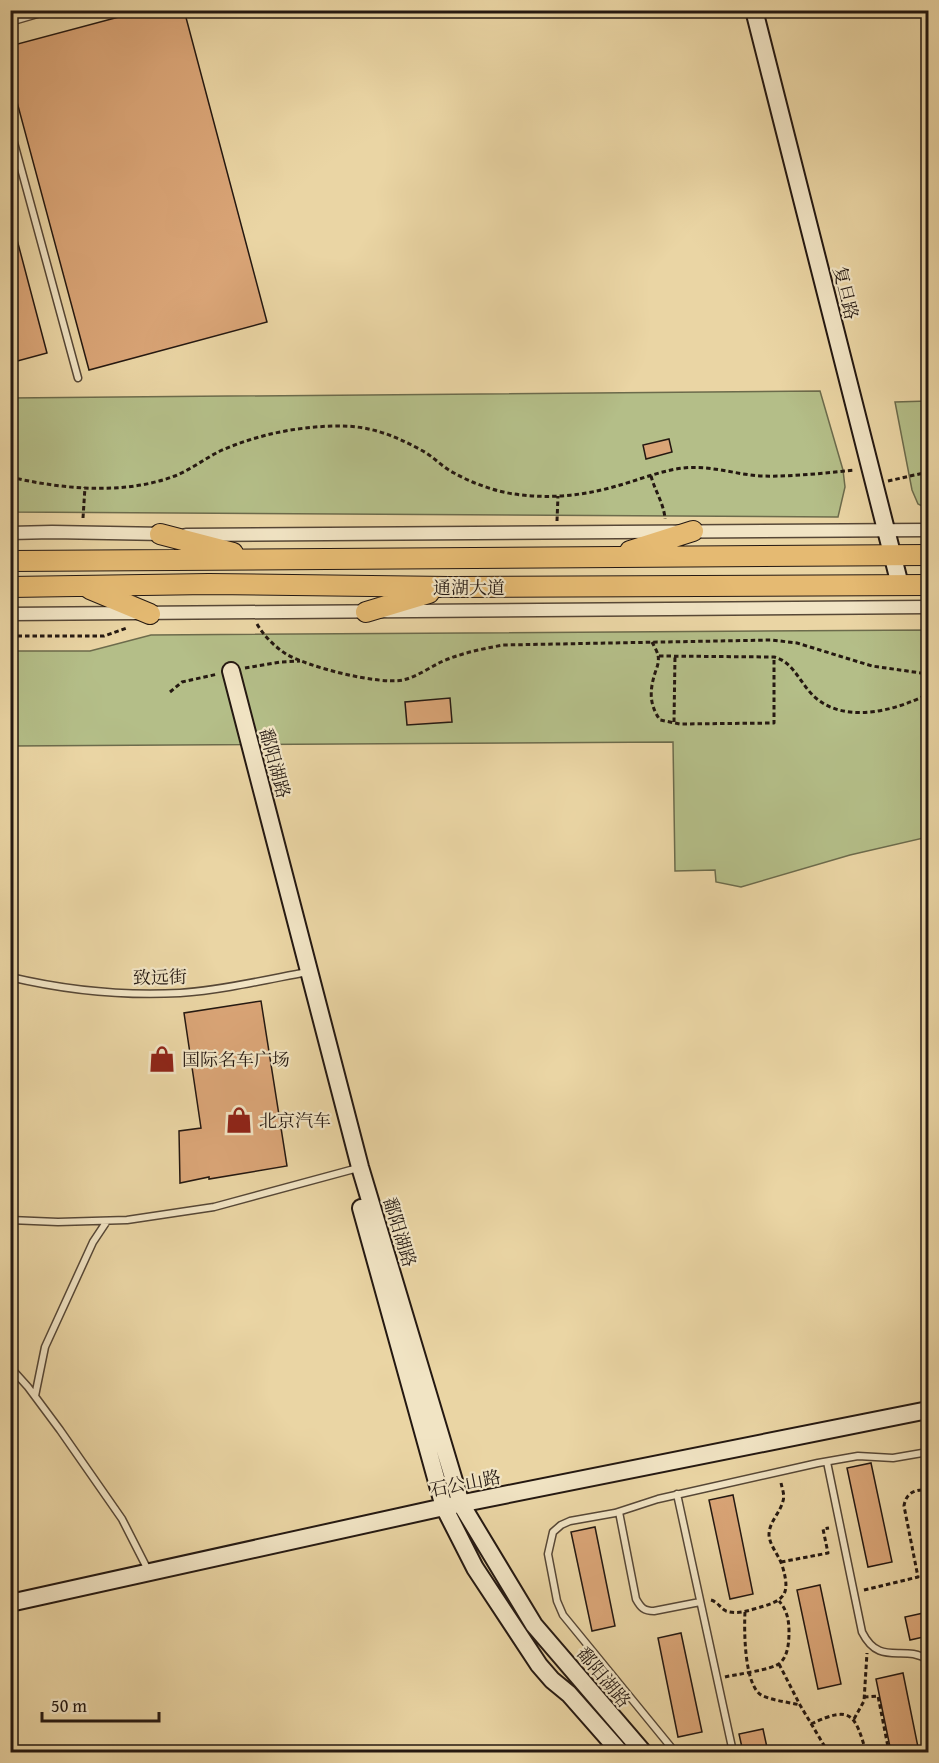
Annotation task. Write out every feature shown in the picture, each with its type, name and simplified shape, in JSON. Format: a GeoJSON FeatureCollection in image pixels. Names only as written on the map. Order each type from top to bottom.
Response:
{"type":"FeatureCollection","features":[{"type":"Feature","properties":{"kind":"main road"},"geometry":{"type":"LineString","coordinates":[[608,558],[693,531]]}},
{"type":"Feature","properties":{"kind":"main road"},"geometry":{"type":"LineString","coordinates":[[160,534],[259,560]]}},
{"type":"Feature","properties":{"kind":"main road","name":"通湖大道"},"geometry":{"type":"LineString","coordinates":[[10,561],[928,555]]}},
{"type":"Feature","properties":{"kind":"main road","name":"通湖大道"},"geometry":{"type":"LineString","coordinates":[[10,587],[928,585]]}},
{"type":"Feature","properties":{"kind":"main road"},"geometry":{"type":"LineString","coordinates":[[82,586],[150,614]]}},
{"type":"Feature","properties":{"kind":"main road"},"geometry":{"type":"LineString","coordinates":[[366,612],[449,587]]}},
{"type":"Feature","properties":{"kind":"street","name":"复旦路"},"geometry":{"type":"LineString","coordinates":[[754,10],[900,585]]}},
{"type":"Feature","properties":{"kind":"street"},"geometry":{"type":"LineString","coordinates":[[10,533],[928,530]]}},
{"type":"Feature","properties":{"kind":"street"},"geometry":{"type":"LineString","coordinates":[[10,614],[928,607]]}},
{"type":"Feature","properties":{"kind":"street","name":"鄱阳湖路"},"geometry":{"type":"LineString","coordinates":[[226,672],[444,1507],[475,1568],[539,1665],[569,1694],[620,1752]]}},
{"type":"Feature","properties":{"kind":"street","name":"鄱阳湖路"},"geometry":{"type":"LineString","coordinates":[[355,1169],[461,1504],[534,1625],[643,1752]]}},
{"type":"Feature","properties":{"kind":"street","name":"石公山路"},"geometry":{"type":"LineString","coordinates":[[10,1602],[444,1507],[928,1410]]}},
{"type":"Feature","properties":{"kind":"lane"},"geometry":{"type":"LineString","coordinates":[[10,22],[51,10]]}},
{"type":"Feature","properties":{"kind":"lane"},"geometry":{"type":"LineString","coordinates":[[10,128],[78,378]]}},
{"type":"Feature","properties":{"kind":"lane","name":"致远街"},"geometry":{"type":"LineString","coordinates":[[10,977],[99,991],[180,993],[304,972]]}},
{"type":"Feature","properties":{"kind":"lane"},"geometry":{"type":"LineString","coordinates":[[10,1220],[58,1222],[127,1220],[214,1206],[355,1169]]}},
{"type":"Feature","properties":{"kind":"lane"},"geometry":{"type":"LineString","coordinates":[[35,1397],[45,1347],[93,1242],[107,1221]]}},
{"type":"Feature","properties":{"kind":"lane"},"geometry":{"type":"LineString","coordinates":[[10,1367],[35,1397],[122,1519],[149,1572]]}},
{"type":"Feature","properties":{"kind":"lane"},"geometry":{"type":"LineString","coordinates":[[675,1752],[563,1615],[557,1601],[548,1554],[553,1532],[570,1521],[619,1512],[677,1494],[778,1472],[858,1456],[893,1458],[928,1452]]}},
{"type":"Feature","properties":{"kind":"lane"},"geometry":{"type":"LineString","coordinates":[[826,1462],[862,1632],[867,1642],[878,1651],[889,1654],[917,1654],[928,1660]]}},
{"type":"Feature","properties":{"kind":"lane"},"geometry":{"type":"LineString","coordinates":[[677,1494],[733,1752]]}},
{"type":"Feature","properties":{"kind":"lane"},"geometry":{"type":"LineString","coordinates":[[619,1512],[636,1599],[640,1606],[646,1611],[654,1611],[700,1602]]}},
{"type":"Feature","properties":{"kind":"path"},"geometry":{"type":"LineString","coordinates":[[10,477],[39,483],[85,487],[106,488],[137,485],[172,477],[245,440],[308,427],[336,426],[367,428],[386,433],[423,451],[454,473],[513,494],[576,495],[611,488],[669,470],[686,468],[759,476],[805,475],[870,468]]}},
{"type":"Feature","properties":{"kind":"path"},"geometry":{"type":"LineString","coordinates":[[874,485],[928,472]]}},
{"type":"Feature","properties":{"kind":"path"},"geometry":{"type":"LineString","coordinates":[[651,476],[655,491],[663,505],[665,524]]}},
{"type":"Feature","properties":{"kind":"path"},"geometry":{"type":"LineString","coordinates":[[83,522],[85,487]]}},
{"type":"Feature","properties":{"kind":"path"},"geometry":{"type":"LineString","coordinates":[[557,525],[558,496]]}},
{"type":"Feature","properties":{"kind":"path"},"geometry":{"type":"LineString","coordinates":[[255,620],[261,631],[274,645],[301,661],[356,676],[387,680],[401,680],[462,654],[503,645],[771,640],[797,643],[872,666],[928,674]]}},
{"type":"Feature","properties":{"kind":"path"},"geometry":{"type":"LineString","coordinates":[[652,642],[659,656],[650,696],[656,714],[660,720],[680,724],[774,723],[774,657]]}},
{"type":"Feature","properties":{"kind":"path"},"geometry":{"type":"LineString","coordinates":[[659,656],[774,657],[782,659],[820,702],[843,711],[858,712],[894,708],[928,694]]}},
{"type":"Feature","properties":{"kind":"path"},"geometry":{"type":"LineString","coordinates":[[674,722],[675,656]]}},
{"type":"Feature","properties":{"kind":"path"},"geometry":{"type":"LineString","coordinates":[[700,1602],[711,1600],[717,1602],[726,1611],[745,1612],[779,1601],[786,1588],[785,1579],[781,1562],[770,1541],[769,1533],[770,1526],[783,1501],[778,1472]]}},
{"type":"Feature","properties":{"kind":"path"},"geometry":{"type":"LineString","coordinates":[[854,1592],[918,1577],[904,1506],[908,1495],[919,1490],[928,1490]]}},
{"type":"Feature","properties":{"kind":"path"},"geometry":{"type":"LineString","coordinates":[[781,1562],[828,1553],[823,1529],[840,1526]]}},
{"type":"Feature","properties":{"kind":"path"},"geometry":{"type":"LineString","coordinates":[[717,1678],[779,1664],[784,1658],[788,1648],[789,1627],[786,1612],[779,1601]]}},
{"type":"Feature","properties":{"kind":"path"},"geometry":{"type":"LineString","coordinates":[[745,1612],[744,1638],[749,1672],[756,1689],[761,1695],[800,1705]]}},
{"type":"Feature","properties":{"kind":"path"},"geometry":{"type":"LineString","coordinates":[[854,1719],[861,1708],[864,1697],[867,1642]]}},
{"type":"Feature","properties":{"kind":"path"},"geometry":{"type":"LineString","coordinates":[[779,1664],[828,1752]]}},
{"type":"Feature","properties":{"kind":"path"},"geometry":{"type":"LineString","coordinates":[[864,1697],[878,1696],[890,1752]]}},
{"type":"Feature","properties":{"kind":"path"},"geometry":{"type":"LineString","coordinates":[[811,1724],[833,1715],[842,1714],[854,1719],[866,1752]]}},
{"type":"Feature","properties":{"kind":"green space"},"geometry":{"type":"Polygon","coordinates":[[[820,391],[843,470],[845,487],[838,517],[11,512],[10,398],[820,391]]]}},
{"type":"Feature","properties":{"kind":"green space"},"geometry":{"type":"Polygon","coordinates":[[[928,401],[928,509],[918,504],[912,490],[895,402],[928,401]]]}},
{"type":"Feature","properties":{"kind":"green space"},"geometry":{"type":"Polygon","coordinates":[[[928,630],[928,837],[850,855],[741,887],[716,882],[715,870],[675,871],[673,742],[11,746],[10,651],[90,651],[151,635],[928,630]]]}},
{"type":"Feature","properties":{"kind":"building"},"geometry":{"type":"Polygon","coordinates":[[[145,10],[184,10],[267,322],[89,370],[10,76],[10,46],[145,10]]]}},
{"type":"Feature","properties":{"kind":"building"},"geometry":{"type":"Polygon","coordinates":[[[15,232],[47,353],[10,363],[10,233],[15,232]]]}},
{"type":"Feature","properties":{"kind":"building"},"geometry":{"type":"Polygon","coordinates":[[[669,439],[672,452],[646,459],[643,445],[669,439]]]}},
{"type":"Feature","properties":{"kind":"building"},"geometry":{"type":"Polygon","coordinates":[[[450,698],[452,722],[407,725],[405,702],[450,698]]]}},
{"type":"Feature","properties":{"kind":"building"},"geometry":{"type":"Polygon","coordinates":[[[261,1001],[287,1166],[180,1183],[179,1131],[201,1128],[184,1013],[261,1001]]]}},
{"type":"Feature","properties":{"kind":"building"},"geometry":{"type":"Polygon","coordinates":[[[871,1463],[892,1562],[868,1567],[847,1468],[871,1463]]]}},
{"type":"Feature","properties":{"kind":"building"},"geometry":{"type":"Polygon","coordinates":[[[733,1495],[753,1594],[730,1599],[709,1500],[733,1495]]]}},
{"type":"Feature","properties":{"kind":"building"},"geometry":{"type":"Polygon","coordinates":[[[595,1527],[615,1626],[592,1631],[571,1532],[595,1527]]]}},
{"type":"Feature","properties":{"kind":"building"},"geometry":{"type":"Polygon","coordinates":[[[820,1585],[841,1684],[818,1689],[797,1590],[820,1585]]]}},
{"type":"Feature","properties":{"kind":"building"},"geometry":{"type":"Polygon","coordinates":[[[928,1612],[928,1636],[910,1640],[905,1617],[928,1612]]]}},
{"type":"Feature","properties":{"kind":"building"},"geometry":{"type":"Polygon","coordinates":[[[681,1633],[702,1732],[678,1737],[658,1638],[681,1633]]]}},
{"type":"Feature","properties":{"kind":"building"},"geometry":{"type":"Polygon","coordinates":[[[903,1673],[919,1752],[891,1752],[876,1679],[903,1673]]]}},
{"type":"Feature","properties":{"kind":"building"},"geometry":{"type":"Polygon","coordinates":[[[763,1729],[768,1752],[743,1752],[739,1734],[763,1729]]]}},
{"type":"Feature","properties":{"kind":"place","name":"国际名车广场"},"geometry":{"type":"Point","coordinates":[162,1059]}},
{"type":"Feature","properties":{"kind":"place","name":"北京汽车"},"geometry":{"type":"Point","coordinates":[239,1120]}}]}
